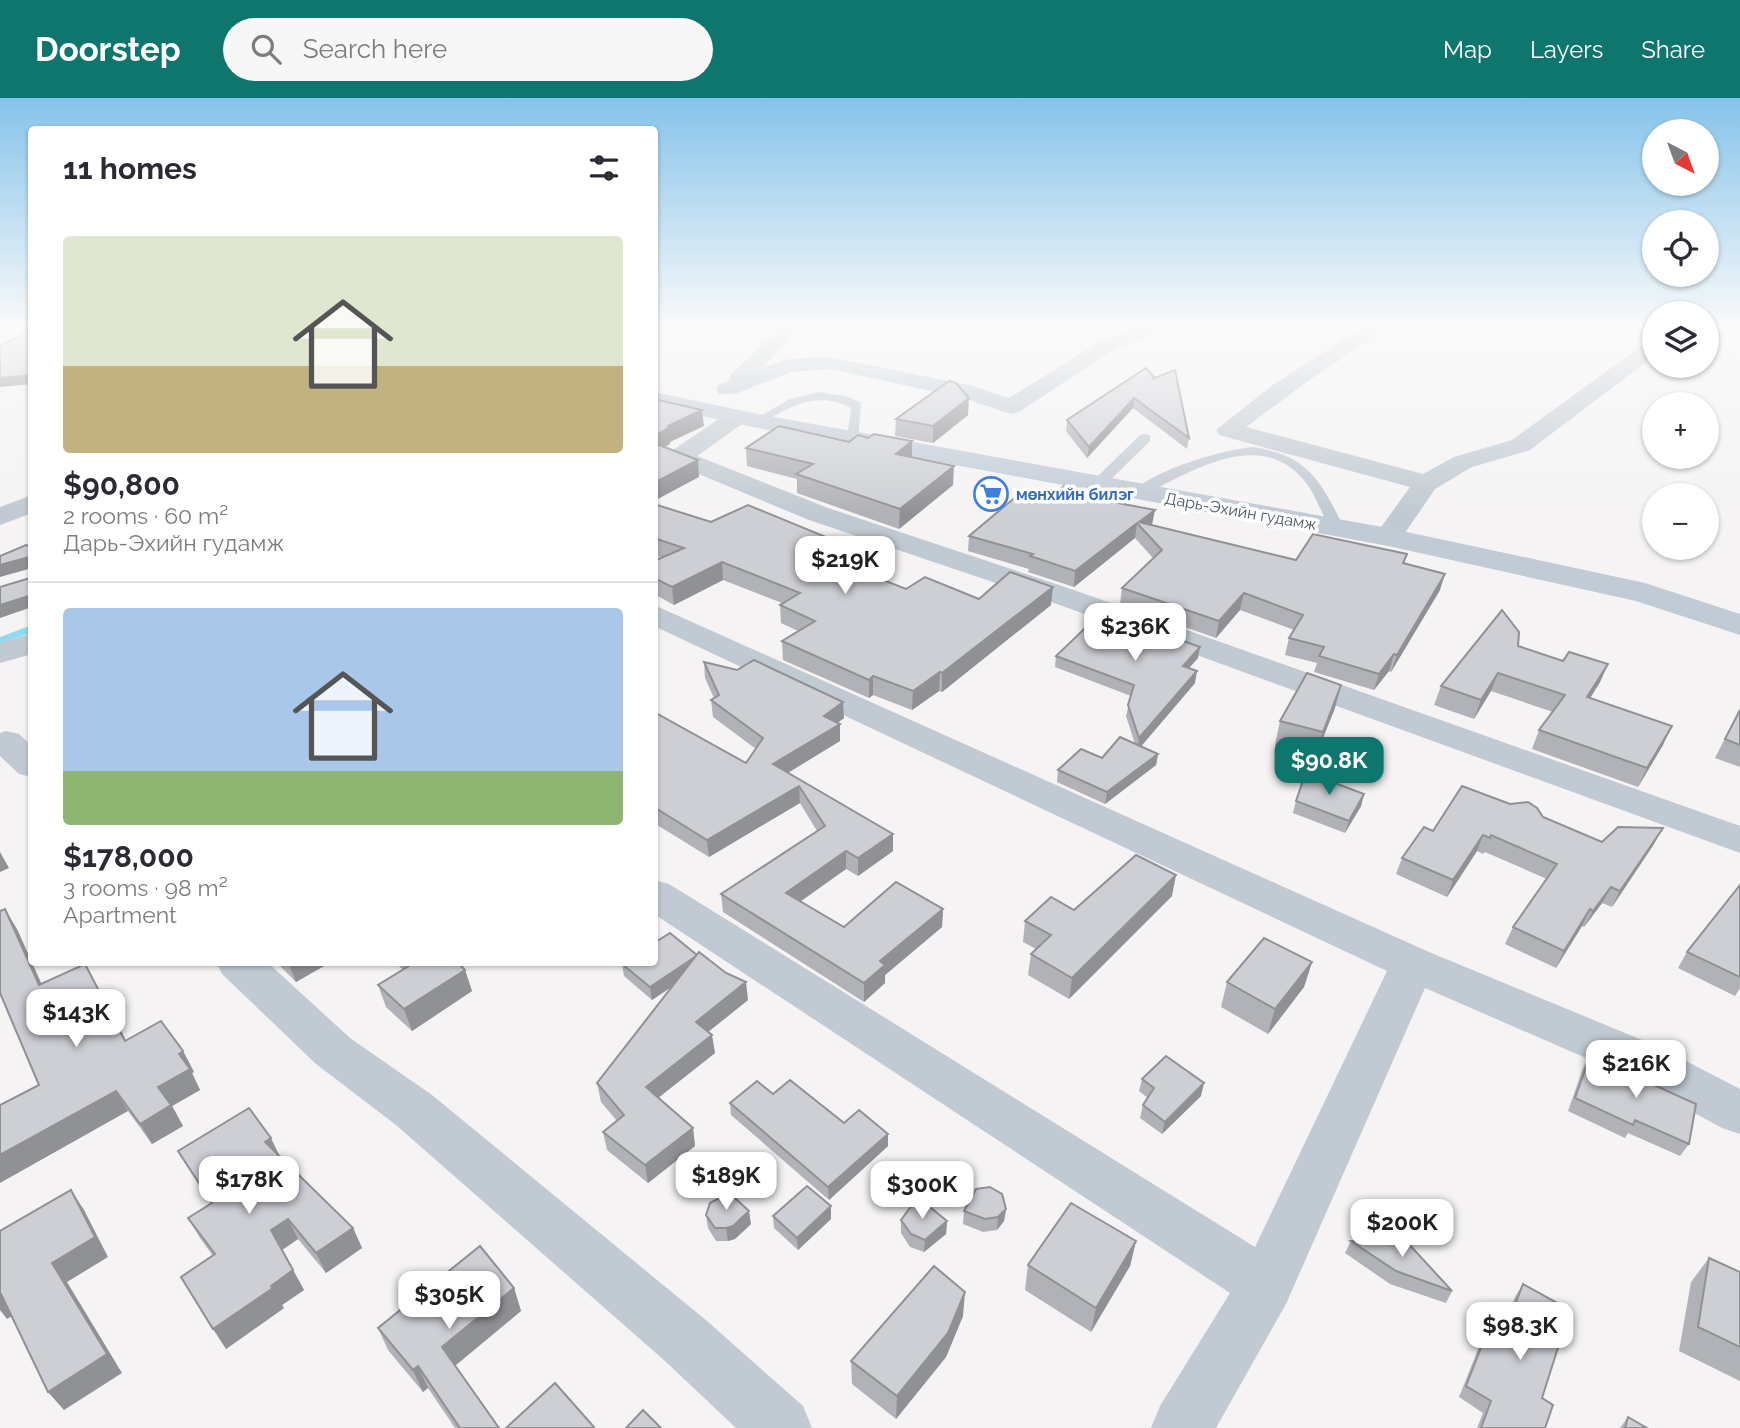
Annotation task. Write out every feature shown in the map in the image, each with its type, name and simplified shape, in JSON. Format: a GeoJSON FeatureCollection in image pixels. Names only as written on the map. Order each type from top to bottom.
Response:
{"type":"FeatureCollection","features":[{"type":"Feature","properties":{"kind":"main road","name":"Дарь-Эхийн гудамж"},"geometry":{"type":"LineString","coordinates":[[658,400],[694,408],[740,409],[853,439],[1388,537],[1644,593],[1740,625]]}},
{"type":"Feature","properties":{"kind":"street"},"geometry":{"type":"LineString","coordinates":[[740,409],[745,390]]}},
{"type":"Feature","properties":{"kind":"street"},"geometry":{"type":"LineString","coordinates":[[761,390],[679,457],[726,479],[802,508],[1160,631],[1740,840]]}},
{"type":"Feature","properties":{"kind":"street"},"geometry":{"type":"LineString","coordinates":[[960,390],[1011,407],[1037,390]]}},
{"type":"Feature","properties":{"kind":"street"},"geometry":{"type":"LineString","coordinates":[[1281,390],[1228,430],[1426,483]]}},
{"type":"Feature","properties":{"kind":"street"},"geometry":{"type":"LineString","coordinates":[[1388,537],[1426,483],[1463,462],[1521,445],[1595,390]]}},
{"type":"Feature","properties":{"kind":"street"},"geometry":{"type":"LineString","coordinates":[[0,517],[28,505]]}},
{"type":"Feature","properties":{"kind":"street"},"geometry":{"type":"LineString","coordinates":[[658,616],[1413,964],[1642,1060],[1740,1113]]}},
{"type":"Feature","properties":{"kind":"street"},"geometry":{"type":"LineString","coordinates":[[0,653],[28,644]]}},
{"type":"Feature","properties":{"kind":"street"},"geometry":{"type":"LineString","coordinates":[[658,897],[1266,1285]]}},
{"type":"Feature","properties":{"kind":"street"},"geometry":{"type":"LineString","coordinates":[[1182,1428],[1266,1285],[1413,964]]}},
{"type":"Feature","properties":{"kind":"street"},"geometry":{"type":"LineString","coordinates":[[242,966],[333,1051],[414,1110],[686,1341],[780,1428]]}},
{"type":"Feature","properties":{"kind":"lane"},"geometry":{"type":"LineString","coordinates":[[740,409],[779,406],[808,397],[844,398],[857,406],[853,439]]}},
{"type":"Feature","properties":{"kind":"lane"},"geometry":{"type":"LineString","coordinates":[[1098,484],[1145,438]]}},
{"type":"Feature","properties":{"kind":"lane"},"geometry":{"type":"LineString","coordinates":[[1139,492],[1221,453],[1255,452],[1291,462],[1299,469],[1318,492],[1337,528]]}},
{"type":"Feature","properties":{"kind":"building"},"geometry":{"type":"Polygon","coordinates":[[[936,390],[962,390],[969,398],[933,426],[896,419],[936,390]]]}},
{"type":"Feature","properties":{"kind":"building"},"geometry":{"type":"Polygon","coordinates":[[[1112,390],[1179,390],[1189,438],[1134,398],[1089,447],[1067,420],[1112,390]]]}},
{"type":"Feature","properties":{"kind":"building"},"geometry":{"type":"Polygon","coordinates":[[[658,400],[702,410],[668,426],[669,428],[658,434],[658,400]]]}},
{"type":"Feature","properties":{"kind":"building"},"geometry":{"type":"Polygon","coordinates":[[[779,426],[849,442],[858,435],[868,438],[874,434],[912,441],[896,454],[954,466],[900,509],[796,474],[813,464],[746,448],[779,426]]]}},
{"type":"Feature","properties":{"kind":"building"},"geometry":{"type":"Polygon","coordinates":[[[658,445],[698,460],[658,481],[658,445]]]}},
{"type":"Feature","properties":{"kind":"building"},"geometry":{"type":"Polygon","coordinates":[[[1064,486],[1116,499],[1113,502],[1155,510],[1139,522],[1296,560],[1313,534],[1407,554],[1403,563],[1445,574],[1397,655],[1394,654],[1379,674],[1319,656],[1324,647],[1289,638],[1303,615],[1244,593],[1219,621],[1122,588],[1162,550],[1137,523],[1075,571],[1030,556],[1033,554],[969,536],[1024,490],[1052,497],[1064,486]]]}},
{"type":"Feature","properties":{"kind":"building"},"geometry":{"type":"Polygon","coordinates":[[[658,505],[711,522],[748,505],[855,549],[837,562],[906,589],[925,577],[979,599],[1010,572],[1053,587],[942,673],[913,691],[873,676],[869,680],[782,641],[815,621],[780,605],[800,593],[722,562],[672,587],[658,580],[658,559],[684,548],[658,539],[658,505]]]}},
{"type":"Feature","properties":{"kind":"building"},"geometry":{"type":"Polygon","coordinates":[[[28,546],[28,557],[0,565],[0,556],[28,546]]]}},
{"type":"Feature","properties":{"kind":"building"},"geometry":{"type":"Polygon","coordinates":[[[28,579],[28,596],[0,605],[0,587],[28,579]]]}},
{"type":"Feature","properties":{"kind":"building"},"geometry":{"type":"Polygon","coordinates":[[[1502,610],[1519,632],[1518,646],[1563,661],[1569,652],[1608,664],[1587,697],[1672,726],[1647,768],[1539,730],[1565,695],[1498,673],[1481,700],[1441,686],[1502,610]]]}},
{"type":"Feature","properties":{"kind":"building"},"geometry":{"type":"Polygon","coordinates":[[[1102,612],[1200,647],[1183,666],[1197,671],[1139,738],[1128,705],[1134,685],[1056,656],[1102,612]]]}},
{"type":"Feature","properties":{"kind":"building"},"geometry":{"type":"Polygon","coordinates":[[[754,660],[843,702],[824,716],[840,724],[773,764],[893,834],[858,858],[846,851],[786,893],[844,927],[896,882],[943,909],[880,961],[885,965],[864,983],[721,894],[825,826],[799,786],[707,840],[658,809],[658,714],[746,763],[763,738],[711,700],[719,695],[704,662],[737,670],[754,660]]]}},
{"type":"Feature","properties":{"kind":"building"},"geometry":{"type":"Polygon","coordinates":[[[1307,673],[1341,685],[1323,732],[1280,721],[1307,673]]]}},
{"type":"Feature","properties":{"kind":"building"},"geometry":{"type":"Polygon","coordinates":[[[1740,710],[1740,745],[1725,739],[1740,710]]]}},
{"type":"Feature","properties":{"kind":"building"},"geometry":{"type":"Polygon","coordinates":[[[1120,737],[1158,754],[1107,792],[1058,770],[1081,749],[1102,758],[1120,737]]]}},
{"type":"Feature","properties":{"kind":"building"},"geometry":{"type":"Polygon","coordinates":[[[1306,772],[1364,794],[1349,821],[1296,801],[1306,772]]]}},
{"type":"Feature","properties":{"kind":"building"},"geometry":{"type":"Polygon","coordinates":[[[1462,786],[1510,804],[1528,802],[1537,808],[1543,817],[1602,842],[1618,827],[1663,828],[1620,891],[1611,887],[1593,911],[1590,909],[1564,951],[1513,927],[1557,864],[1491,835],[1490,838],[1483,835],[1453,880],[1402,858],[1424,827],[1433,831],[1462,786]]]}},
{"type":"Feature","properties":{"kind":"building"},"geometry":{"type":"Polygon","coordinates":[[[1136,855],[1176,875],[1072,978],[1031,954],[1051,935],[1025,921],[1051,897],[1074,910],[1136,855]]]}},
{"type":"Feature","properties":{"kind":"building"},"geometry":{"type":"Polygon","coordinates":[[[1740,885],[1740,977],[1687,952],[1740,885]]]}},
{"type":"Feature","properties":{"kind":"building"},"geometry":{"type":"Polygon","coordinates":[[[5,909],[28,966],[30,966],[39,985],[86,966],[125,1041],[161,1021],[183,1051],[179,1054],[190,1069],[158,1087],[171,1105],[140,1124],[116,1091],[0,1155],[0,1105],[39,1085],[0,993],[0,911],[5,909]]]}},
{"type":"Feature","properties":{"kind":"building"},"geometry":{"type":"Polygon","coordinates":[[[670,933],[697,955],[650,987],[624,966],[658,966],[658,940],[670,933]]]}},
{"type":"Feature","properties":{"kind":"building"},"geometry":{"type":"Polygon","coordinates":[[[1264,938],[1312,962],[1275,1009],[1227,982],[1264,938]]]}},
{"type":"Feature","properties":{"kind":"building"},"geometry":{"type":"Polygon","coordinates":[[[699,952],[726,973],[746,982],[696,1022],[712,1035],[646,1087],[693,1128],[645,1165],[603,1132],[624,1115],[597,1083],[699,952]]]}},
{"type":"Feature","properties":{"kind":"building"},"geometry":{"type":"Polygon","coordinates":[[[409,966],[461,966],[465,970],[404,1009],[378,985],[409,966]]]}},
{"type":"Feature","properties":{"kind":"building"},"geometry":{"type":"Polygon","coordinates":[[[1166,1056],[1204,1083],[1165,1122],[1143,1105],[1154,1088],[1142,1079],[1166,1056]]]}},
{"type":"Feature","properties":{"kind":"building"},"geometry":{"type":"Polygon","coordinates":[[[1590,1056],[1696,1104],[1689,1144],[1635,1120],[1633,1125],[1575,1098],[1590,1056]]]}},
{"type":"Feature","properties":{"kind":"building"},"geometry":{"type":"Polygon","coordinates":[[[790,1080],[844,1123],[859,1110],[888,1134],[828,1187],[730,1103],[757,1081],[773,1094],[790,1080]]]}},
{"type":"Feature","properties":{"kind":"building"},"geometry":{"type":"Polygon","coordinates":[[[249,1108],[271,1138],[265,1142],[353,1228],[316,1253],[288,1219],[271,1230],[293,1270],[271,1286],[273,1288],[213,1329],[181,1277],[215,1254],[188,1218],[212,1203],[178,1151],[249,1108]]]}},
{"type":"Feature","properties":{"kind":"building"},"geometry":{"type":"Polygon","coordinates":[[[807,1186],[831,1206],[797,1238],[773,1216],[807,1186]]]}},
{"type":"Feature","properties":{"kind":"building"},"geometry":{"type":"Polygon","coordinates":[[[990,1187],[1002,1194],[1006,1209],[998,1217],[985,1219],[964,1211],[976,1189],[990,1187]]]}},
{"type":"Feature","properties":{"kind":"building"},"geometry":{"type":"Polygon","coordinates":[[[71,1190],[95,1237],[52,1263],[107,1354],[48,1392],[0,1294],[0,1231],[71,1190]]]}},
{"type":"Feature","properties":{"kind":"building"},"geometry":{"type":"Polygon","coordinates":[[[723,1196],[736,1199],[749,1211],[733,1226],[715,1228],[706,1215],[710,1203],[723,1196]]]}},
{"type":"Feature","properties":{"kind":"building"},"geometry":{"type":"Polygon","coordinates":[[[915,1201],[930,1207],[947,1221],[925,1240],[911,1234],[901,1220],[915,1201]]]}},
{"type":"Feature","properties":{"kind":"building"},"geometry":{"type":"Polygon","coordinates":[[[1071,1203],[1136,1241],[1096,1308],[1028,1265],[1071,1203]]]}},
{"type":"Feature","properties":{"kind":"building"},"geometry":{"type":"Polygon","coordinates":[[[1399,1239],[1407,1242],[1452,1291],[1396,1271],[1351,1241],[1399,1239]]]}},
{"type":"Feature","properties":{"kind":"building"},"geometry":{"type":"Polygon","coordinates":[[[480,1246],[514,1288],[442,1347],[499,1428],[460,1428],[418,1366],[413,1370],[378,1328],[480,1246]]]}},
{"type":"Feature","properties":{"kind":"building"},"geometry":{"type":"Polygon","coordinates":[[[1709,1258],[1740,1272],[1740,1347],[1698,1327],[1709,1258]]]}},
{"type":"Feature","properties":{"kind":"building"},"geometry":{"type":"Polygon","coordinates":[[[934,1266],[965,1292],[948,1333],[897,1396],[851,1361],[934,1266]]]}},
{"type":"Feature","properties":{"kind":"building"},"geometry":{"type":"Polygon","coordinates":[[[1523,1284],[1570,1310],[1542,1398],[1553,1405],[1545,1428],[1481,1428],[1491,1401],[1466,1386],[1493,1317],[1507,1325],[1523,1284]]]}},
{"type":"Feature","properties":{"kind":"building"},"geometry":{"type":"Polygon","coordinates":[[[555,1383],[593,1428],[506,1428],[555,1383]]]}},
{"type":"Feature","properties":{"kind":"building"},"geometry":{"type":"Polygon","coordinates":[[[643,1410],[661,1428],[626,1428],[643,1410]]]}},
{"type":"Feature","properties":{"kind":"building"},"geometry":{"type":"Polygon","coordinates":[[[1628,1417],[1647,1428],[1625,1428],[1628,1417]]]}},
{"type":"Feature","properties":{"kind":"waterway"},"geometry":{"type":"LineString","coordinates":[[0,641],[28,630]]}},
{"type":"Feature","properties":{"kind":"place","name":"мөнхийн билэг"},"geometry":{"type":"Point","coordinates":[991,494]}}]}
